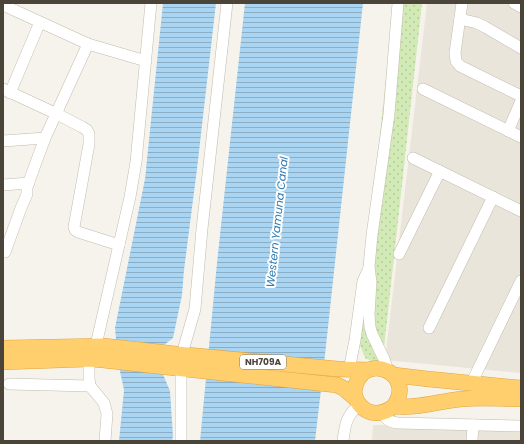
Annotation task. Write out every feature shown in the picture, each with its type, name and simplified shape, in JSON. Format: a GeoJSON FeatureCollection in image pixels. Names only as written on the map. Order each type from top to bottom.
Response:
{"type":"FeatureCollection","features":[{"type":"Feature","properties":{"kind":"highway","name":"NH709A"},"geometry":{"type":"LineString","coordinates":[[3,348],[98,352],[182,361],[336,385],[343,388],[364,409],[376,414],[389,410],[464,399],[521,399]]}},
{"type":"Feature","properties":{"kind":"highway","name":"NH709A"},"geometry":{"type":"LineString","coordinates":[[3,362],[98,352]]}},
{"type":"Feature","properties":{"kind":"highway","name":"NH709A"},"geometry":{"type":"LineString","coordinates":[[182,361],[368,370],[375,368],[391,373],[471,384],[521,388]]}},
{"type":"Feature","properties":{"kind":"highway"},"geometry":{"type":"LineString","coordinates":[[358,402],[354,392],[355,385],[362,374],[368,370]]}},
{"type":"Feature","properties":{"kind":"highway"},"geometry":{"type":"LineString","coordinates":[[389,410],[398,401],[400,394],[398,381],[391,373]]}},
{"type":"Feature","properties":{"kind":"street"},"geometry":{"type":"LineString","coordinates":[[106,441],[107,414],[105,406],[90,386],[89,382],[98,352],[136,162],[151,3]]}},
{"type":"Feature","properties":{"kind":"street"},"geometry":{"type":"LineString","coordinates":[[181,441],[182,361],[195,309],[202,229],[227,3]]}},
{"type":"Feature","properties":{"kind":"street"},"geometry":{"type":"LineString","coordinates":[[391,373],[370,328],[369,315],[371,282],[369,267],[389,114],[398,3]]}},
{"type":"Feature","properties":{"kind":"street"},"geometry":{"type":"LineString","coordinates":[[462,3],[456,54],[457,64],[521,96]]}},
{"type":"Feature","properties":{"kind":"street"},"geometry":{"type":"LineString","coordinates":[[514,3],[521,7]]}},
{"type":"Feature","properties":{"kind":"street"},"geometry":{"type":"LineString","coordinates":[[3,5],[88,44],[146,61]]}},
{"type":"Feature","properties":{"kind":"street"},"geometry":{"type":"LineString","coordinates":[[460,19],[477,23],[521,48]]}},
{"type":"Feature","properties":{"kind":"street"},"geometry":{"type":"LineString","coordinates":[[40,22],[6,91],[57,114],[87,130],[89,134],[89,144],[74,226],[75,230],[119,245]]}},
{"type":"Feature","properties":{"kind":"street"},"geometry":{"type":"LineString","coordinates":[[5,252],[27,194],[27,187],[46,138],[88,44]]}},
{"type":"Feature","properties":{"kind":"street"},"geometry":{"type":"LineString","coordinates":[[423,89],[521,137]]}},
{"type":"Feature","properties":{"kind":"street"},"geometry":{"type":"LineString","coordinates":[[508,131],[521,101]]}},
{"type":"Feature","properties":{"kind":"street"},"geometry":{"type":"LineString","coordinates":[[3,141],[46,138]]}},
{"type":"Feature","properties":{"kind":"street"},"geometry":{"type":"LineString","coordinates":[[413,158],[521,211]]}},
{"type":"Feature","properties":{"kind":"street"},"geometry":{"type":"LineString","coordinates":[[399,254],[440,171]]}},
{"type":"Feature","properties":{"kind":"street"},"geometry":{"type":"LineString","coordinates":[[3,185],[29,183]]}},
{"type":"Feature","properties":{"kind":"street"},"geometry":{"type":"LineString","coordinates":[[430,328],[493,197]]}},
{"type":"Feature","properties":{"kind":"street"},"geometry":{"type":"LineString","coordinates":[[343,369],[355,340],[363,281],[369,267]]}},
{"type":"Feature","properties":{"kind":"street"},"geometry":{"type":"LineString","coordinates":[[471,384],[521,281]]}},
{"type":"Feature","properties":{"kind":"street"},"geometry":{"type":"LineString","coordinates":[[8,384],[90,386]]}},
{"type":"Feature","properties":{"kind":"street"},"geometry":{"type":"LineString","coordinates":[[342,441],[344,426],[358,402]]}},
{"type":"Feature","properties":{"kind":"street"},"geometry":{"type":"LineString","coordinates":[[389,410],[386,419],[391,422],[398,423],[521,426]]}},
{"type":"Feature","properties":{"kind":"street"},"geometry":{"type":"LineString","coordinates":[[472,441],[473,425]]}},
{"type":"Feature","properties":{"kind":"shaded area"},"geometry":{"type":"Polygon","coordinates":[[[427,3],[521,3],[521,373],[385,360],[427,3]]]}},
{"type":"Feature","properties":{"kind":"shaded area"},"geometry":{"type":"Polygon","coordinates":[[[373,425],[521,428],[521,441],[372,441],[373,425]]]}},
{"type":"Feature","properties":{"kind":"green space"},"geometry":{"type":"Polygon","coordinates":[[[394,3],[422,3],[382,366],[365,358],[358,340],[394,3]]]}},
{"type":"Feature","properties":{"kind":"water"},"geometry":{"type":"Polygon","coordinates":[[[163,3],[216,3],[182,295],[173,338],[160,348],[159,365],[170,391],[173,436],[172,441],[119,441],[124,390],[118,362],[115,328],[145,179],[163,3]]]}},
{"type":"Feature","properties":{"kind":"water","name":"Western Yamuna Canal"},"geometry":{"type":"Polygon","coordinates":[[[245,3],[363,3],[315,441],[200,441],[217,263],[245,3]]]}}]}
